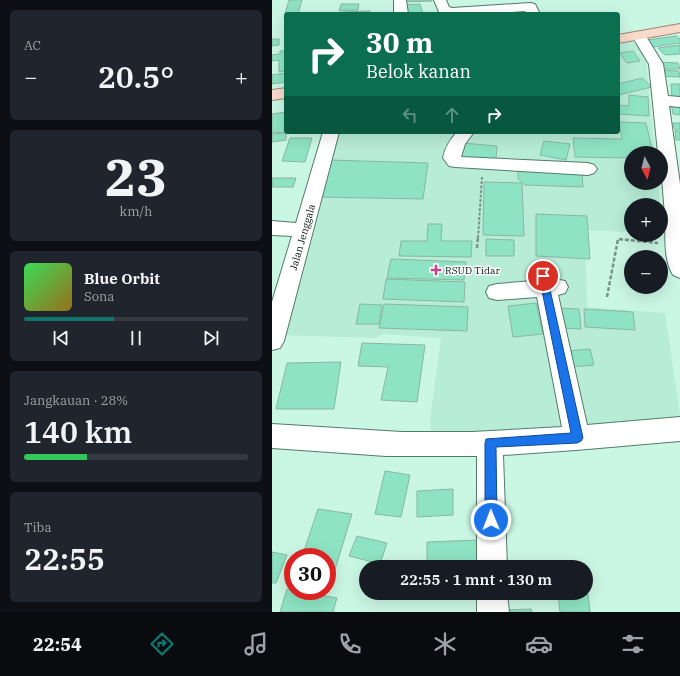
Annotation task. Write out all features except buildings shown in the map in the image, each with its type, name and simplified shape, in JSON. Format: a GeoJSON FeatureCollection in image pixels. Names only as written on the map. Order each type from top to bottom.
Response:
{"type":"FeatureCollection","features":[{"type":"Feature","properties":{"kind":"main road"},"geometry":{"type":"LineString","coordinates":[[620,39],[680,28]]}},
{"type":"Feature","properties":{"kind":"main road"},"geometry":{"type":"LineString","coordinates":[[272,95],[284,93]]}},
{"type":"Feature","properties":{"kind":"street"},"geometry":{"type":"LineString","coordinates":[[400,0],[401,12]]}},
{"type":"Feature","properties":{"kind":"street"},"geometry":{"type":"LineString","coordinates":[[440,0],[444,9],[450,12],[530,7]]}},
{"type":"Feature","properties":{"kind":"street"},"geometry":{"type":"LineString","coordinates":[[639,36],[656,64],[660,100],[674,172],[674,217],[680,270]]}},
{"type":"Feature","properties":{"kind":"street"},"geometry":{"type":"LineString","coordinates":[[660,100],[680,102]]}},
{"type":"Feature","properties":{"kind":"street","name":"Jalan Jenggala"},"geometry":{"type":"LineString","coordinates":[[272,341],[330,134]]}},
{"type":"Feature","properties":{"kind":"street"},"geometry":{"type":"LineString","coordinates":[[464,134],[455,144],[452,154],[453,161],[462,163],[588,170]]}},
{"type":"Feature","properties":{"kind":"street"},"geometry":{"type":"LineString","coordinates":[[272,228],[304,230]]}},
{"type":"Feature","properties":{"kind":"street"},"geometry":{"type":"LineString","coordinates":[[497,292],[549,283],[577,438]]}},
{"type":"Feature","properties":{"kind":"street"},"geometry":{"type":"LineString","coordinates":[[272,436],[402,444],[490,443],[577,438],[680,429]]}},
{"type":"Feature","properties":{"kind":"street"},"geometry":{"type":"LineString","coordinates":[[490,443],[492,560]]}},
{"type":"Feature","properties":{"kind":"street"},"geometry":{"type":"LineString","coordinates":[[492,600],[493,612]]}},
{"type":"Feature","properties":{"kind":"path"},"geometry":{"type":"LineString","coordinates":[[477,248],[483,163]]}},
{"type":"Feature","properties":{"kind":"path"},"geometry":{"type":"LineString","coordinates":[[607,297],[618,240],[676,245]]}},
{"type":"Feature","properties":{"kind":"shaded area","name":"RSUD Tidar"},"geometry":{"type":"Polygon","coordinates":[[[628,38],[643,51],[646,60],[654,146],[624,146],[624,190],[659,190],[659,198],[624,198],[624,232],[585,230],[587,307],[665,313],[680,416],[595,426],[493,432],[431,433],[430,421],[441,338],[384,334],[375,338],[272,335],[325,134],[620,134],[620,40],[628,38]]]}},
{"type":"Feature","properties":{"kind":"place","name":"RSUD Tidar"},"geometry":{"type":"Point","coordinates":[436,270]}},
{"type":"Feature","properties":{"kind":"route"},"geometry":{"type":"LineString","coordinates":[[491,520],[490,443],[577,438],[543,276]]}}]}
